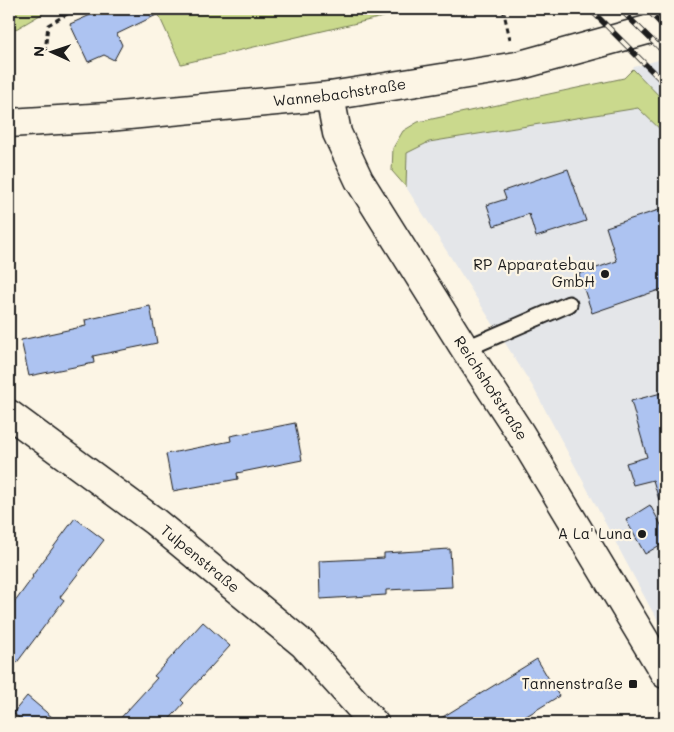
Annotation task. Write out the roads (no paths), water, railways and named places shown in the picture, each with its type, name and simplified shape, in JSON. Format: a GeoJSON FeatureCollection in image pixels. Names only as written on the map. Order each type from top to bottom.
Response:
{"type":"FeatureCollection","features":[{"type":"Feature","properties":{"kind":"street","name":"Wannebachstraße"},"geometry":{"type":"LineString","coordinates":[[9,123],[108,117],[330,96],[517,66],[665,25]]}},
{"type":"Feature","properties":{"kind":"street","name":"Reichshofstraße"},"geometry":{"type":"LineString","coordinates":[[330,96],[337,133],[359,180],[520,433],[665,674]]}},
{"type":"Feature","properties":{"kind":"street","name":"Tulpenstraße"},"geometry":{"type":"LineString","coordinates":[[9,414],[154,521],[303,644],[374,723]]}},
{"type":"Feature","properties":{"kind":"lane"},"geometry":{"type":"LineString","coordinates":[[465,349],[569,304]]}},
{"type":"Feature","properties":{"kind":"railway"},"geometry":{"type":"LineString","coordinates":[[590,9],[665,84]]}},
{"type":"Feature","properties":{"kind":"railway"},"geometry":{"type":"LineString","coordinates":[[620,9],[665,53]]}},
{"type":"Feature","properties":{"kind":"railway"},"geometry":{"type":"LineString","coordinates":[[647,9],[665,28]]}},
{"type":"Feature","properties":{"kind":"place","name":"RP Apparatebau GmbH"},"geometry":{"type":"Point","coordinates":[605,274]}},
{"type":"Feature","properties":{"kind":"place","name":"A La' Luna"},"geometry":{"type":"Point","coordinates":[642,534]}},
{"type":"Feature","properties":{"kind":"place","name":"Tannenstraße"},"geometry":{"type":"Point","coordinates":[633,684]}}]}
